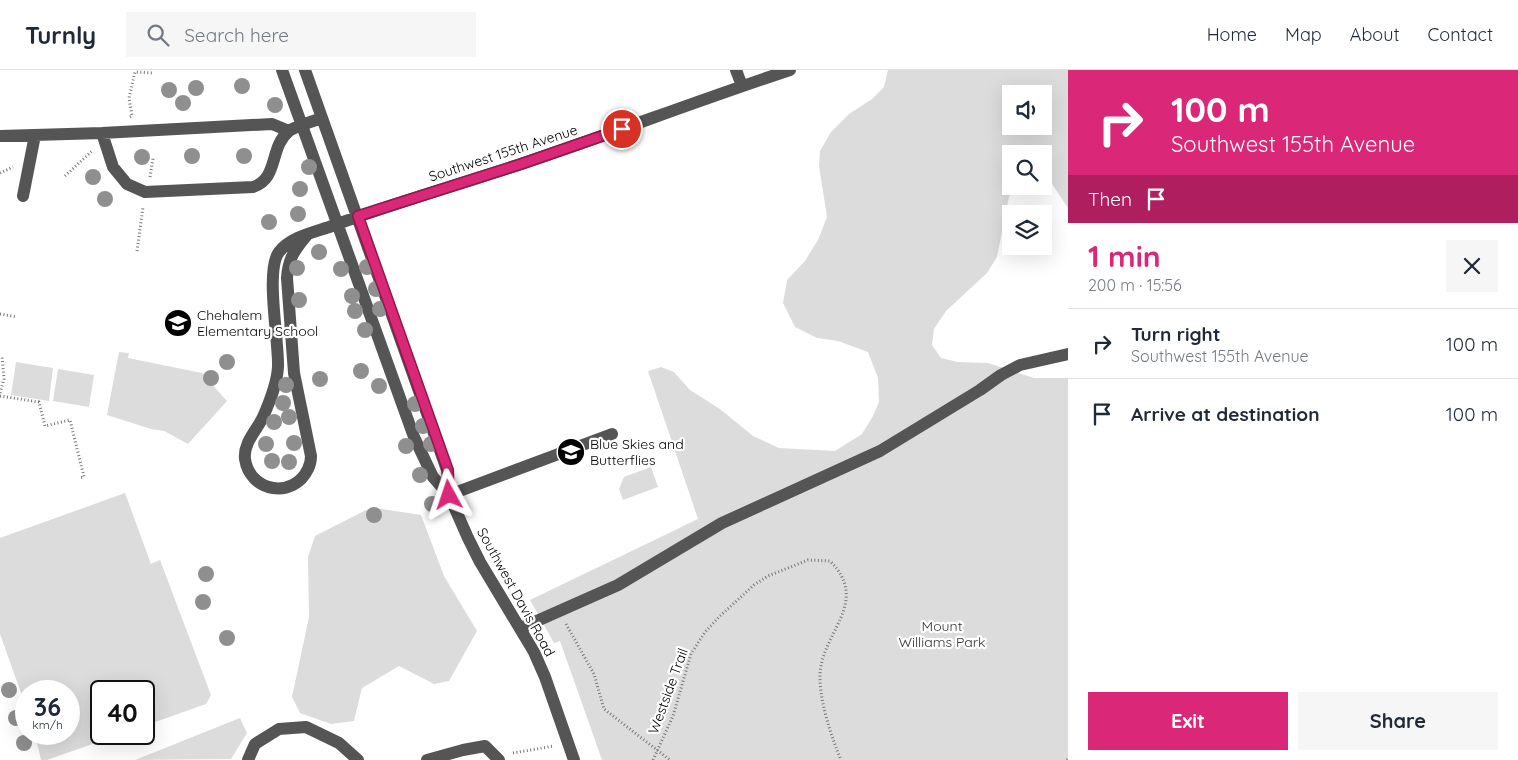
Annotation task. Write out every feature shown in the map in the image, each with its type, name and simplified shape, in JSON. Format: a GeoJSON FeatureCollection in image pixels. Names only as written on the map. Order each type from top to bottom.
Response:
{"type":"FeatureCollection","features":[{"type":"Feature","properties":{"kind":"street","name":"Southwest Davis Road"},"geometry":{"type":"LineString","coordinates":[[282,70],[414,437],[433,477],[449,495],[480,562],[520,628],[545,676],[574,760]]}},
{"type":"Feature","properties":{"kind":"street","name":"Southwest Davis Road"},"geometry":{"type":"LineString","coordinates":[[305,70],[448,470],[449,495]]}},
{"type":"Feature","properties":{"kind":"street"},"geometry":{"type":"LineString","coordinates":[[736,70],[742,86]]}},
{"type":"Feature","properties":{"kind":"street","name":"Southwest 155th Avenue"},"geometry":{"type":"LineString","coordinates":[[307,235],[292,254],[287,278],[294,373],[311,456],[309,468],[302,478],[293,485],[282,489],[272,489],[262,485],[254,478],[245,460],[245,450],[262,419],[276,381],[278,350],[272,270],[275,259],[282,248],[296,239],[358,216],[521,164],[790,70]]}},
{"type":"Feature","properties":{"kind":"street"},"geometry":{"type":"LineString","coordinates":[[102,133],[114,167],[127,184],[145,192],[253,187],[262,184],[268,178],[278,146],[289,131],[322,118]]}},
{"type":"Feature","properties":{"kind":"street"},"geometry":{"type":"LineString","coordinates":[[0,136],[272,124],[289,131]]}},
{"type":"Feature","properties":{"kind":"street"},"geometry":{"type":"LineString","coordinates":[[23,196],[35,135]]}},
{"type":"Feature","properties":{"kind":"street"},"geometry":{"type":"LineString","coordinates":[[520,628],[618,585],[722,523],[880,451],[1020,365],[1068,354]]}},
{"type":"Feature","properties":{"kind":"street"},"geometry":{"type":"LineString","coordinates":[[449,495],[612,434]]}},
{"type":"Feature","properties":{"kind":"street"},"geometry":{"type":"LineString","coordinates":[[248,760],[255,744],[279,729],[306,727],[339,743],[358,760]]}},
{"type":"Feature","properties":{"kind":"street"},"geometry":{"type":"LineString","coordinates":[[427,760],[485,746],[503,757]]}},
{"type":"Feature","properties":{"kind":"path"},"geometry":{"type":"LineString","coordinates":[[0,314],[17,316]]}},
{"type":"Feature","properties":{"kind":"path"},"geometry":{"type":"LineString","coordinates":[[2,356],[4,379],[0,395],[39,402],[45,426],[70,420],[84,477],[79,478]]}},
{"type":"Feature","properties":{"kind":"path","name":"Westside Trail"},"geometry":{"type":"LineString","coordinates":[[653,760],[673,716],[691,654],[705,632],[720,616],[768,576],[808,560],[830,561],[839,570],[845,584],[845,611],[823,656],[820,676],[822,696],[841,760]]}},
{"type":"Feature","properties":{"kind":"path"},"geometry":{"type":"LineString","coordinates":[[560,610],[594,674],[604,709],[670,760]]}},
{"type":"Feature","properties":{"kind":"path"},"geometry":{"type":"LineString","coordinates":[[503,757],[568,744]]}},
{"type":"Feature","properties":{"kind":"green space","name":"Mount Williams Park"},"geometry":{"type":"Polygon","coordinates":[[[888,70],[1068,70],[1068,208],[1052,184],[1052,145],[1002,145],[1002,195],[1011,195],[1007,205],[1002,205],[1002,232],[997,257],[987,273],[946,311],[934,329],[932,345],[941,358],[958,362],[988,363],[1034,378],[1068,378],[1068,760],[602,760],[560,641],[554,643],[530,600],[698,519],[648,371],[661,367],[674,372],[690,390],[720,409],[753,436],[779,448],[835,451],[862,434],[879,402],[878,378],[868,352],[838,341],[817,338],[795,327],[783,303],[787,280],[805,261],[818,240],[827,217],[819,166],[820,151],[831,132],[849,114],[872,99],[884,87],[888,70]]]}},
{"type":"Feature","properties":{"kind":"green space"},"geometry":{"type":"Polygon","coordinates":[[[119,352],[129,353],[128,358],[202,373],[227,401],[188,444],[164,431],[151,429],[107,415],[119,352]]]}},
{"type":"Feature","properties":{"kind":"green space"},"geometry":{"type":"Polygon","coordinates":[[[16,362],[53,368],[49,401],[11,395],[16,362]]]}},
{"type":"Feature","properties":{"kind":"green space"},"geometry":{"type":"Polygon","coordinates":[[[58,369],[94,375],[89,407],[53,401],[58,369]]]}},
{"type":"Feature","properties":{"kind":"green space"},"geometry":{"type":"Polygon","coordinates":[[[651,467],[658,487],[623,500],[619,489],[624,477],[651,467]]]}},
{"type":"Feature","properties":{"kind":"green space"},"geometry":{"type":"Polygon","coordinates":[[[125,493],[151,564],[160,560],[211,695],[206,704],[155,722],[155,680],[90,680],[90,745],[47,760],[41,760],[38,745],[80,745],[80,680],[16,680],[0,634],[0,538],[125,493]]]}},
{"type":"Feature","properties":{"kind":"green space"},"geometry":{"type":"Polygon","coordinates":[[[382,509],[421,515],[444,576],[477,631],[449,681],[434,684],[399,666],[362,688],[354,721],[331,724],[300,713],[292,697],[309,617],[308,557],[315,536],[366,510],[382,509]]]}},
{"type":"Feature","properties":{"kind":"green space"},"geometry":{"type":"Polygon","coordinates":[[[240,718],[247,733],[231,759],[135,760],[240,718]]]}},
{"type":"Feature","properties":{"kind":"place","name":"Chehalem Elementary School"},"geometry":{"type":"Point","coordinates":[178,323]}},
{"type":"Feature","properties":{"kind":"place","name":"Blue Skies and Butterflies"},"geometry":{"type":"Point","coordinates":[571,452]}},
{"type":"Feature","properties":{"kind":"route"},"geometry":{"type":"LineString","coordinates":[[449,495],[448,470],[358,216],[521,164],[622,129]]}}]}
